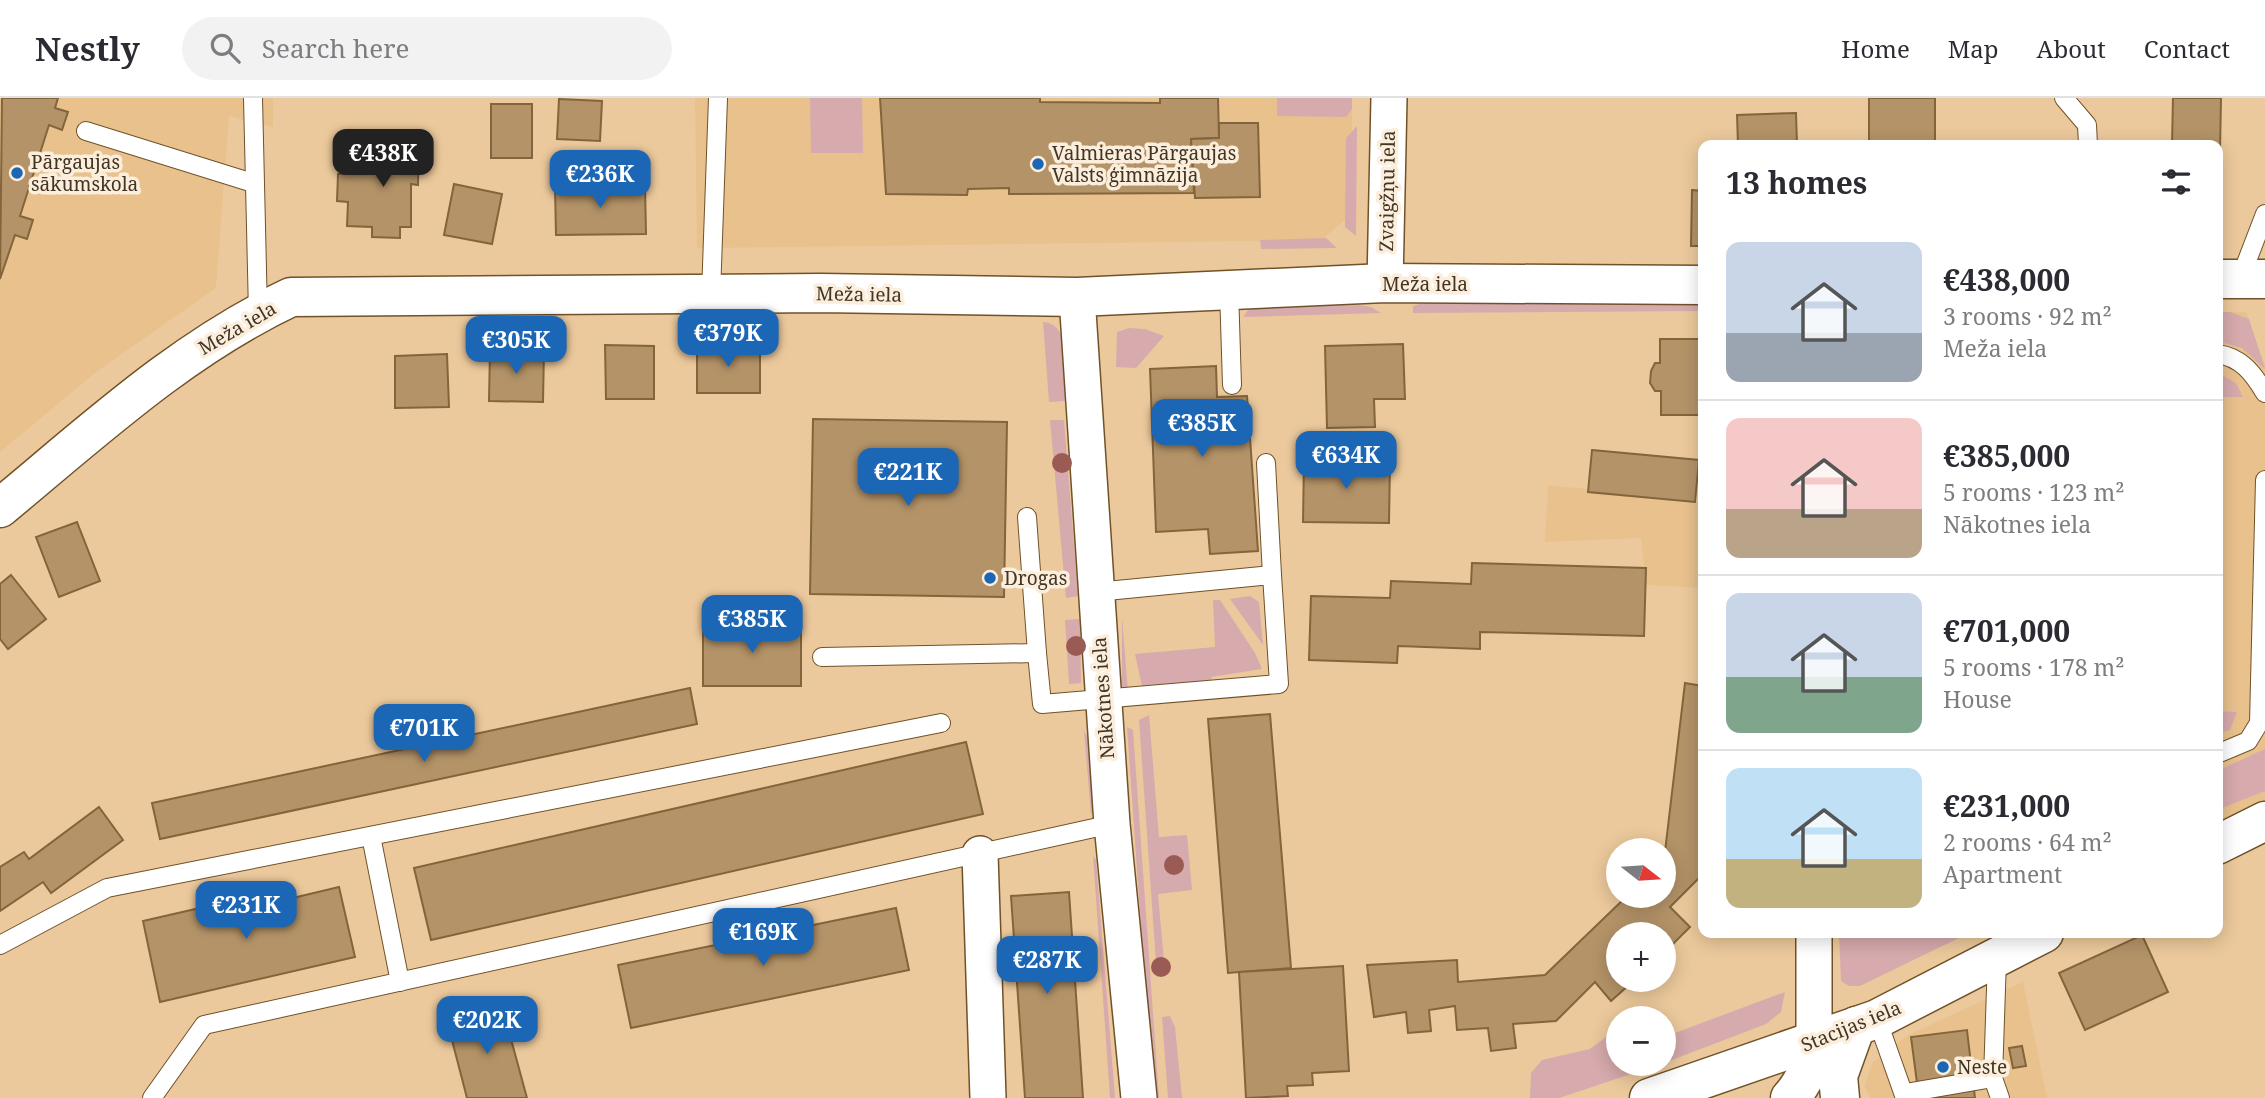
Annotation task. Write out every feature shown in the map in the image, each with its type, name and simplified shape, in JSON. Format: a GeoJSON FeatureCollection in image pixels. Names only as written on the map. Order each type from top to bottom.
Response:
{"type":"FeatureCollection","features":[{"type":"Feature","properties":{"kind":"street","name":"Zvaigžņu iela"},"geometry":{"type":"LineString","coordinates":[[1385,284],[1389,98]]}},
{"type":"Feature","properties":{"kind":"street","name":"Meža iela"},"geometry":{"type":"LineString","coordinates":[[0,508],[165,371],[258,313],[291,297],[711,294],[1077,297],[1385,284],[1698,285]]}},
{"type":"Feature","properties":{"kind":"street","name":"Nākotnes iela"},"geometry":{"type":"LineString","coordinates":[[1077,297],[1111,824],[1139,1098]]}},
{"type":"Feature","properties":{"kind":"street"},"geometry":{"type":"LineString","coordinates":[[2223,842],[2265,821]]}},
{"type":"Feature","properties":{"kind":"street"},"geometry":{"type":"LineString","coordinates":[[980,853],[988,1098]]}},
{"type":"Feature","properties":{"kind":"street"},"geometry":{"type":"LineString","coordinates":[[1790,1098],[1800,1087],[1811,1063],[1814,1042],[1814,938]]}},
{"type":"Feature","properties":{"kind":"street","name":"Stacijas iela"},"geometry":{"type":"LineString","coordinates":[[1649,1098],[1867,1022],[2035,938]]}},
{"type":"Feature","properties":{"kind":"street"},"geometry":{"type":"LineString","coordinates":[[1840,1098],[1838,1076],[1867,1022]]}},
{"type":"Feature","properties":{"kind":"lane"},"geometry":{"type":"LineString","coordinates":[[253,98],[258,313]]}},
{"type":"Feature","properties":{"kind":"lane"},"geometry":{"type":"LineString","coordinates":[[711,294],[718,98]]}},
{"type":"Feature","properties":{"kind":"lane"},"geometry":{"type":"LineString","coordinates":[[2064,98],[2087,125],[2088,140]]}},
{"type":"Feature","properties":{"kind":"lane"},"geometry":{"type":"LineString","coordinates":[[86,131],[253,183]]}},
{"type":"Feature","properties":{"kind":"lane"},"geometry":{"type":"LineString","coordinates":[[2241,279],[2265,214]]}},
{"type":"Feature","properties":{"kind":"lane"},"geometry":{"type":"LineString","coordinates":[[1229,290],[1232,386]]}},
{"type":"Feature","properties":{"kind":"lane"},"geometry":{"type":"LineString","coordinates":[[2223,355],[2231,356],[2252,372],[2265,393]]}},
{"type":"Feature","properties":{"kind":"lane"},"geometry":{"type":"LineString","coordinates":[[1027,517],[1042,704],[1279,684],[1266,463]]}},
{"type":"Feature","properties":{"kind":"lane"},"geometry":{"type":"LineString","coordinates":[[2223,751],[2248,741],[2259,723],[2265,480]]}},
{"type":"Feature","properties":{"kind":"lane"},"geometry":{"type":"LineString","coordinates":[[1096,592],[1272,575]]}},
{"type":"Feature","properties":{"kind":"lane"},"geometry":{"type":"LineString","coordinates":[[822,657],[1037,653]]}},
{"type":"Feature","properties":{"kind":"lane"},"geometry":{"type":"LineString","coordinates":[[0,945],[107,888],[941,723]]}},
{"type":"Feature","properties":{"kind":"lane"},"geometry":{"type":"LineString","coordinates":[[152,1098],[204,1025],[1111,824]]}},
{"type":"Feature","properties":{"kind":"lane"},"geometry":{"type":"LineString","coordinates":[[371,835],[400,982]]}},
{"type":"Feature","properties":{"kind":"lane"},"geometry":{"type":"LineString","coordinates":[[1997,959],[1993,1078],[2000,1098]]}},
{"type":"Feature","properties":{"kind":"lane"},"geometry":{"type":"LineString","coordinates":[[1867,1022],[1905,1096],[1993,1078]]}},
{"type":"Feature","properties":{"kind":"shaded area"},"geometry":{"type":"Polygon","coordinates":[[[0,98],[273,98],[273,127],[229,116],[216,288],[96,372],[0,452],[0,98]]]}},
{"type":"Feature","properties":{"kind":"shaded area"},"geometry":{"type":"Polygon","coordinates":[[[695,98],[1352,98],[1352,214],[1321,240],[697,248],[695,98]]]}},
{"type":"Feature","properties":{"kind":"shaded area"},"geometry":{"type":"Polygon","coordinates":[[[810,98],[862,98],[863,153],[811,153],[810,98]]]}},
{"type":"Feature","properties":{"kind":"shaded area"},"geometry":{"type":"Polygon","coordinates":[[[1277,98],[1352,98],[1352,109],[1346,117],[1277,116],[1277,98]]]}},
{"type":"Feature","properties":{"kind":"shaded area"},"geometry":{"type":"Polygon","coordinates":[[[1357,126],[1356,236],[1345,227],[1346,138],[1357,126]]]}},
{"type":"Feature","properties":{"kind":"shaded area"},"geometry":{"type":"Polygon","coordinates":[[[1326,238],[1337,248],[1261,249],[1260,240],[1326,238]]]}},
{"type":"Feature","properties":{"kind":"shaded area"},"geometry":{"type":"Polygon","coordinates":[[[1696,301],[1698,311],[1413,313],[1413,306],[1426,302],[1696,301]]]}},
{"type":"Feature","properties":{"kind":"shaded area"},"geometry":{"type":"Polygon","coordinates":[[[1359,305],[1371,307],[1381,313],[1243,317],[1248,310],[1256,308],[1359,305]]]}},
{"type":"Feature","properties":{"kind":"shaded area"},"geometry":{"type":"Polygon","coordinates":[[[2223,312],[2249,319],[2265,369],[2242,348],[2223,343],[2223,312]]]}},
{"type":"Feature","properties":{"kind":"shaded area"},"geometry":{"type":"Polygon","coordinates":[[[2246,312],[2265,365],[2265,801],[2223,819],[2223,313],[2246,312]]]}},
{"type":"Feature","properties":{"kind":"shaded area"},"geometry":{"type":"Polygon","coordinates":[[[1043,322],[1053,325],[1063,342],[1066,367],[1065,401],[1049,402],[1043,322]]]}},
{"type":"Feature","properties":{"kind":"shaded area"},"geometry":{"type":"Polygon","coordinates":[[[1129,328],[1145,329],[1164,336],[1136,368],[1116,367],[1117,332],[1129,328]]]}},
{"type":"Feature","properties":{"kind":"shaded area"},"geometry":{"type":"Polygon","coordinates":[[[2223,376],[2236,383],[2243,397],[2223,397],[2223,376]]]}},
{"type":"Feature","properties":{"kind":"shaded area"},"geometry":{"type":"Polygon","coordinates":[[[1050,420],[1064,420],[1078,596],[1066,598],[1050,420]]]}},
{"type":"Feature","properties":{"kind":"shaded area"},"geometry":{"type":"Polygon","coordinates":[[[1548,485],[1698,500],[1698,588],[1646,585],[1641,538],[1545,542],[1548,485]]]}},
{"type":"Feature","properties":{"kind":"shaded area"},"geometry":{"type":"Polygon","coordinates":[[[1250,596],[1259,602],[1263,645],[1230,599],[1250,596]]]}},
{"type":"Feature","properties":{"kind":"shaded area"},"geometry":{"type":"Polygon","coordinates":[[[1213,600],[1220,600],[1255,653],[1262,669],[1211,677],[1213,686],[1143,691],[1135,654],[1215,647],[1213,600]]]}},
{"type":"Feature","properties":{"kind":"shaded area"},"geometry":{"type":"Polygon","coordinates":[[[1122,617],[1128,692],[1122,686],[1122,617]]]}},
{"type":"Feature","properties":{"kind":"shaded area"},"geometry":{"type":"Polygon","coordinates":[[[1080,619],[1081,683],[1069,684],[1065,620],[1080,619]]]}},
{"type":"Feature","properties":{"kind":"shaded area"},"geometry":{"type":"Polygon","coordinates":[[[2223,711],[2237,712],[2230,730],[2223,732],[2223,711]]]}},
{"type":"Feature","properties":{"kind":"shaded area"},"geometry":{"type":"Polygon","coordinates":[[[1149,715],[1159,837],[1187,835],[1192,890],[1158,894],[1165,973],[1157,977],[1139,720],[1149,715]]]}},
{"type":"Feature","properties":{"kind":"shaded area"},"geometry":{"type":"Polygon","coordinates":[[[1127,727],[1133,730],[1159,1098],[1153,1098],[1127,727]]]}},
{"type":"Feature","properties":{"kind":"shaded area"},"geometry":{"type":"Polygon","coordinates":[[[1084,731],[1089,739],[1095,806],[1091,815],[1084,731]]]}},
{"type":"Feature","properties":{"kind":"shaded area"},"geometry":{"type":"Polygon","coordinates":[[[2265,749],[2265,791],[2223,808],[2223,768],[2265,749]]]}},
{"type":"Feature","properties":{"kind":"shaded area"},"geometry":{"type":"Polygon","coordinates":[[[1093,856],[1096,860],[1115,1098],[1110,1098],[1093,856]]]}},
{"type":"Feature","properties":{"kind":"shaded area"},"geometry":{"type":"Polygon","coordinates":[[[1839,938],[1959,938],[1860,986],[1849,986],[1841,981],[1839,938]]]}},
{"type":"Feature","properties":{"kind":"shaded area"},"geometry":{"type":"Polygon","coordinates":[[[2023,982],[2047,1098],[1871,1098],[1864,1086],[1873,1062],[1908,1035],[2023,982]]]}},
{"type":"Feature","properties":{"kind":"shaded area"},"geometry":{"type":"Polygon","coordinates":[[[1785,992],[1781,1012],[1766,1024],[1676,1058],[1676,1033],[1785,992]]]}},
{"type":"Feature","properties":{"kind":"shaded area"},"geometry":{"type":"Polygon","coordinates":[[[1170,1016],[1175,1027],[1182,1098],[1168,1098],[1162,1017],[1170,1016]]]}},
{"type":"Feature","properties":{"kind":"shaded area"},"geometry":{"type":"Polygon","coordinates":[[[1606,1037],[1606,1076],[1625,1076],[1559,1098],[1530,1098],[1531,1073],[1542,1060],[1590,1049],[1606,1037]]]}},
{"type":"Feature","properties":{"kind":"building","name":"Pārgaujas sākumskola"},"geometry":{"type":"Polygon","coordinates":[[[2,98],[58,98],[55,108],[68,112],[62,130],[49,125],[20,216],[33,220],[27,239],[15,235],[0,279],[2,98]]]}},
{"type":"Feature","properties":{"kind":"building","name":"Valmieras Pārgaujas Valsts ģimnāzija"},"geometry":{"type":"Polygon","coordinates":[[[880,98],[1040,98],[1040,102],[1160,103],[1160,98],[1218,98],[1219,138],[1191,139],[1194,193],[1009,194],[1009,188],[968,189],[967,195],[886,194],[880,98]]]}},
{"type":"Feature","properties":{"kind":"building"},"geometry":{"type":"Polygon","coordinates":[[[1869,98],[1935,98],[1935,140],[1869,140],[1869,98]]]}},
{"type":"Feature","properties":{"kind":"building"},"geometry":{"type":"Polygon","coordinates":[[[2173,98],[2221,98],[2220,140],[2172,140],[2173,98]]]}},
{"type":"Feature","properties":{"kind":"building"},"geometry":{"type":"Polygon","coordinates":[[[559,99],[602,101],[600,141],[557,139],[559,99]]]}},
{"type":"Feature","properties":{"kind":"building"},"geometry":{"type":"Polygon","coordinates":[[[491,104],[532,104],[532,158],[491,158],[491,104]]]}},
{"type":"Feature","properties":{"kind":"building"},"geometry":{"type":"Polygon","coordinates":[[[1796,113],[1797,140],[1738,140],[1737,115],[1796,113]]]}},
{"type":"Feature","properties":{"kind":"building"},"geometry":{"type":"Polygon","coordinates":[[[1219,123],[1258,123],[1260,197],[1195,198],[1191,139],[1219,138],[1219,123]]]}},
{"type":"Feature","properties":{"kind":"building"},"geometry":{"type":"Polygon","coordinates":[[[385,134],[419,134],[418,185],[411,184],[411,227],[400,227],[400,238],[372,237],[372,227],[347,226],[348,202],[337,201],[338,174],[357,174],[357,164],[374,164],[374,171],[386,172],[385,134]]]}},
{"type":"Feature","properties":{"kind":"building"},"geometry":{"type":"Polygon","coordinates":[[[454,184],[502,194],[492,244],[444,235],[454,184]]]}},
{"type":"Feature","properties":{"kind":"building"},"geometry":{"type":"Polygon","coordinates":[[[555,186],[645,186],[646,234],[556,235],[555,186]]]}},
{"type":"Feature","properties":{"kind":"building"},"geometry":{"type":"Polygon","coordinates":[[[1692,190],[1698,191],[1698,246],[1691,246],[1692,190]]]}},
{"type":"Feature","properties":{"kind":"building"},"geometry":{"type":"Polygon","coordinates":[[[1660,339],[1698,339],[1698,415],[1661,415],[1661,391],[1655,391],[1650,383],[1655,363],[1660,363],[1660,339]]]}},
{"type":"Feature","properties":{"kind":"building"},"geometry":{"type":"Polygon","coordinates":[[[1403,344],[1405,399],[1374,399],[1375,427],[1327,428],[1325,346],[1403,344]]]}},
{"type":"Feature","properties":{"kind":"building"},"geometry":{"type":"Polygon","coordinates":[[[605,345],[654,346],[654,399],[606,399],[605,345]]]}},
{"type":"Feature","properties":{"kind":"building"},"geometry":{"type":"Polygon","coordinates":[[[697,345],[760,345],[760,393],[697,393],[697,345]]]}},
{"type":"Feature","properties":{"kind":"building"},"geometry":{"type":"Polygon","coordinates":[[[490,349],[544,350],[543,402],[489,401],[490,349]]]}},
{"type":"Feature","properties":{"kind":"building"},"geometry":{"type":"Polygon","coordinates":[[[447,354],[449,407],[395,408],[395,356],[447,354]]]}},
{"type":"Feature","properties":{"kind":"building"},"geometry":{"type":"Polygon","coordinates":[[[1216,366],[1217,397],[1247,396],[1258,551],[1210,554],[1208,529],[1156,532],[1150,369],[1216,366]]]}},
{"type":"Feature","properties":{"kind":"building"},"geometry":{"type":"Polygon","coordinates":[[[813,419],[1007,422],[1004,597],[810,594],[813,419]]]}},
{"type":"Feature","properties":{"kind":"building"},"geometry":{"type":"Polygon","coordinates":[[[1592,450],[1698,460],[1695,502],[1588,492],[1592,450]]]}},
{"type":"Feature","properties":{"kind":"building"},"geometry":{"type":"Polygon","coordinates":[[[1304,460],[1390,461],[1389,523],[1303,522],[1304,460]]]}},
{"type":"Feature","properties":{"kind":"building"},"geometry":{"type":"Polygon","coordinates":[[[77,522],[100,581],[59,597],[36,537],[77,522]]]}},
{"type":"Feature","properties":{"kind":"building"},"geometry":{"type":"Polygon","coordinates":[[[1472,563],[1646,568],[1644,636],[1480,632],[1480,649],[1398,646],[1397,663],[1309,660],[1311,596],[1390,598],[1391,581],[1471,584],[1472,563]]]}},
{"type":"Feature","properties":{"kind":"building"},"geometry":{"type":"Polygon","coordinates":[[[11,575],[46,619],[8,649],[0,639],[0,584],[11,575]]]}},
{"type":"Feature","properties":{"kind":"building"},"geometry":{"type":"Polygon","coordinates":[[[703,623],[801,624],[801,686],[703,686],[703,623]]]}},
{"type":"Feature","properties":{"kind":"building"},"geometry":{"type":"Polygon","coordinates":[[[1685,683],[1698,685],[1698,879],[1676,901],[1676,838],[1667,838],[1685,683]]]}},
{"type":"Feature","properties":{"kind":"building"},"geometry":{"type":"Polygon","coordinates":[[[690,688],[697,724],[160,839],[152,803],[690,688]]]}},
{"type":"Feature","properties":{"kind":"building"},"geometry":{"type":"Polygon","coordinates":[[[1270,714],[1291,968],[1228,973],[1208,719],[1270,714]]]}},
{"type":"Feature","properties":{"kind":"building"},"geometry":{"type":"Polygon","coordinates":[[[966,742],[983,814],[431,940],[414,868],[966,742]]]}},
{"type":"Feature","properties":{"kind":"building"},"geometry":{"type":"Polygon","coordinates":[[[99,807],[123,840],[51,893],[43,882],[0,911],[0,867],[24,852],[29,859],[99,807]]]}},
{"type":"Feature","properties":{"kind":"building"},"geometry":{"type":"Polygon","coordinates":[[[339,887],[355,957],[160,1002],[143,921],[274,891],[276,902],[339,887]]]}},
{"type":"Feature","properties":{"kind":"building"},"geometry":{"type":"Polygon","coordinates":[[[1069,892],[1083,1098],[1025,1098],[1011,896],[1069,892]]]}},
{"type":"Feature","properties":{"kind":"building"},"geometry":{"type":"Polygon","coordinates":[[[896,908],[909,970],[631,1028],[618,965],[896,908]]]}},
{"type":"Feature","properties":{"kind":"building"},"geometry":{"type":"Polygon","coordinates":[[[1615,908],[1671,908],[1690,927],[1676,941],[1676,922],[1606,922],[1606,992],[1621,992],[1611,1001],[1595,982],[1556,1021],[1513,1024],[1516,1048],[1491,1051],[1488,1028],[1457,1030],[1455,1006],[1429,1010],[1431,1031],[1408,1033],[1406,1012],[1374,1017],[1367,965],[1457,960],[1458,982],[1545,975],[1615,908]]]}},
{"type":"Feature","properties":{"kind":"building"},"geometry":{"type":"Polygon","coordinates":[[[2135,938],[2143,938],[2168,992],[2085,1030],[2059,973],[2135,938]]]}},
{"type":"Feature","properties":{"kind":"building"},"geometry":{"type":"Polygon","coordinates":[[[1343,966],[1349,1071],[1312,1073],[1313,1085],[1287,1086],[1288,1096],[1246,1098],[1239,972],[1343,966]]]}},
{"type":"Feature","properties":{"kind":"building"},"geometry":{"type":"Polygon","coordinates":[[[502,1006],[527,1098],[467,1098],[447,1021],[502,1006]]]}},
{"type":"Feature","properties":{"kind":"building","name":"Neste"},"geometry":{"type":"Polygon","coordinates":[[[1967,1030],[1975,1098],[1919,1098],[1911,1037],[1967,1030]]]}},
{"type":"Feature","properties":{"kind":"building"},"geometry":{"type":"Polygon","coordinates":[[[2022,1046],[2026,1066],[2013,1068],[2009,1048],[2022,1046]]]}},
{"type":"Feature","properties":{"kind":"place","name":"Valmieras Pārgaujas Valsts ģimnāzija"},"geometry":{"type":"Point","coordinates":[1038,164]}},
{"type":"Feature","properties":{"kind":"place","name":"Pārgaujas sākumskola"},"geometry":{"type":"Point","coordinates":[17,173]}},
{"type":"Feature","properties":{"kind":"place","name":"Drogas"},"geometry":{"type":"Point","coordinates":[990,578]}},
{"type":"Feature","properties":{"kind":"place","name":"Neste"},"geometry":{"type":"Point","coordinates":[1943,1067]}}]}
